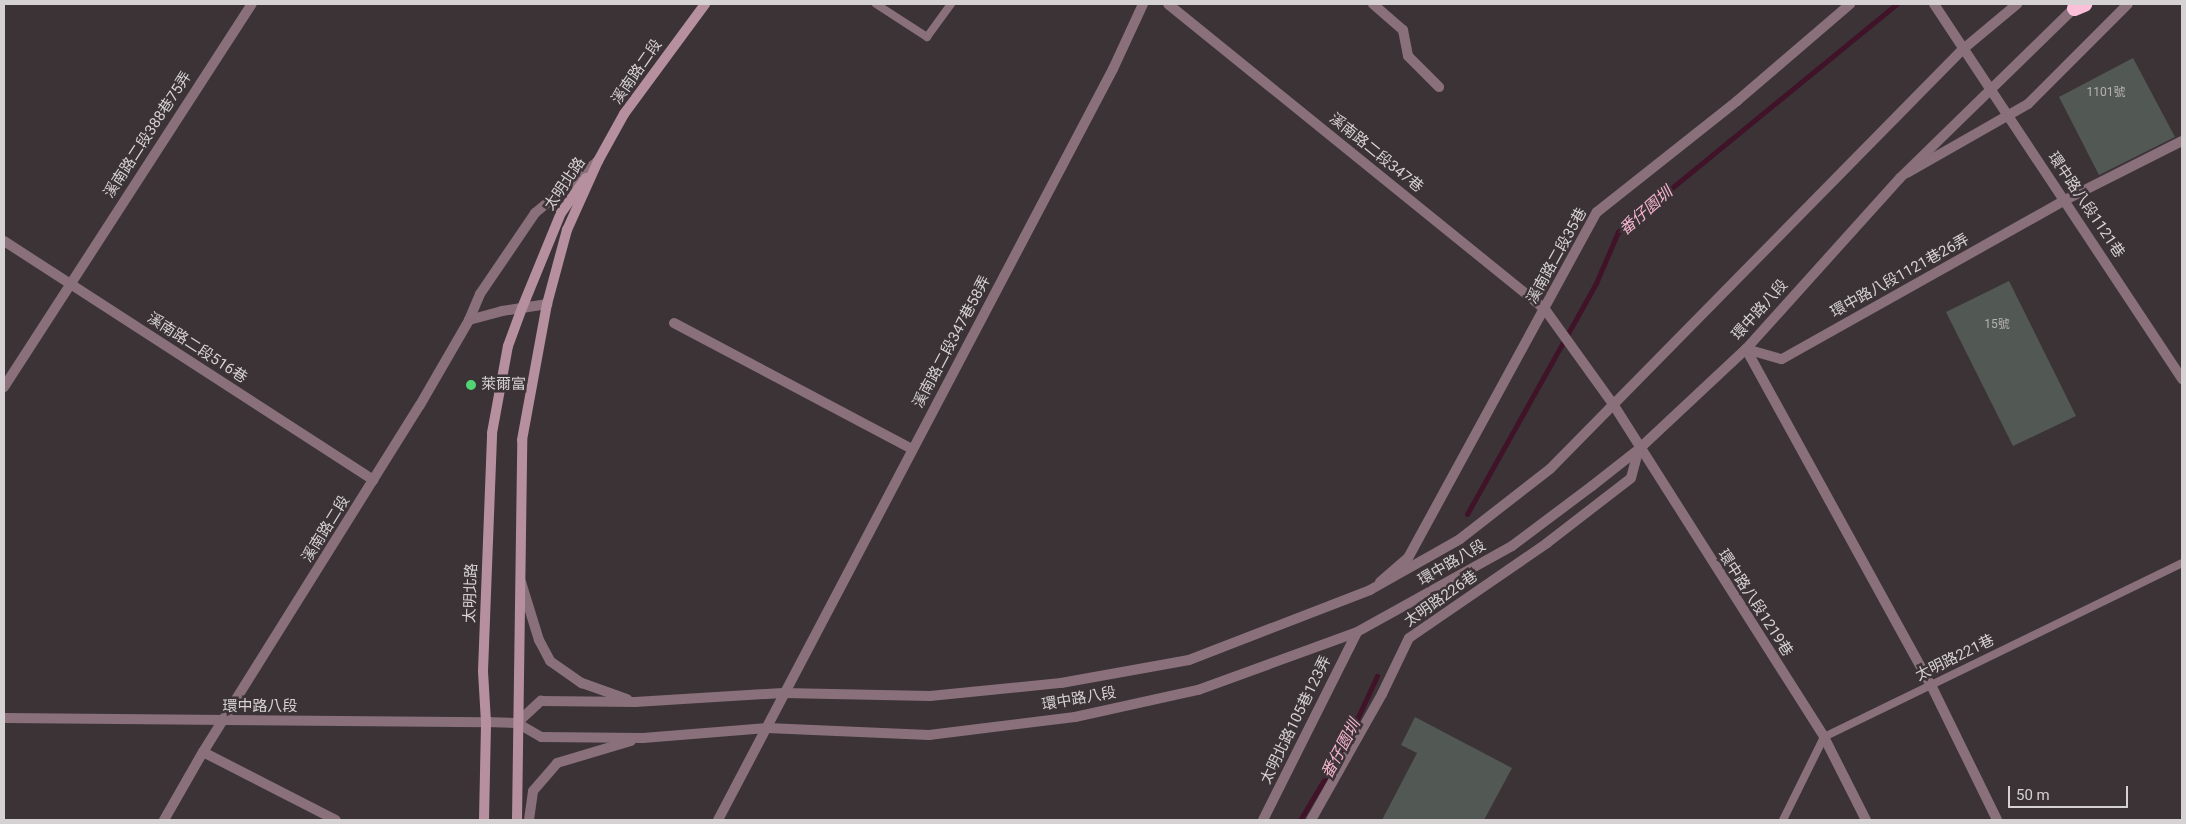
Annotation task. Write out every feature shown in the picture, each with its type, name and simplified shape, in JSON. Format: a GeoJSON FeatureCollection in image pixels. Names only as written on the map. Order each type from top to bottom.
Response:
{"type":"FeatureCollection","features":[{"type":"Feature","properties":{"kind":"main road","name":"溪南路二段"},"geometry":{"type":"LineString","coordinates":[[598,161],[624,114],[705,4]]}},
{"type":"Feature","properties":{"kind":"main road","name":"太明北路"},"geometry":{"type":"LineString","coordinates":[[517,820],[516,723],[522,440],[547,304],[567,230],[598,161]]}},
{"type":"Feature","properties":{"kind":"main road","name":"太明北路"},"geometry":{"type":"LineString","coordinates":[[484,820],[486,722],[483,671],[492,433],[508,346],[522,308],[561,213],[598,161]]}},
{"type":"Feature","properties":{"kind":"street","name":"溪南路二段388巷75弄"},"geometry":{"type":"LineString","coordinates":[[4,387],[252,4]]}},
{"type":"Feature","properties":{"kind":"street","name":"溪南路二段347巷58弄"},"geometry":{"type":"LineString","coordinates":[[718,820],[767,728],[783,693],[1113,69],[1144,4]]}},
{"type":"Feature","properties":{"kind":"street","name":"溪南路二段347巷"},"geometry":{"type":"LineString","coordinates":[[1168,4],[1544,308],[1569,343]]}},
{"type":"Feature","properties":{"kind":"street"},"geometry":{"type":"LineString","coordinates":[[1373,4],[1404,30],[1408,56],[1439,87]]}},
{"type":"Feature","properties":{"kind":"street","name":"溪南路二段35巷"},"geometry":{"type":"LineString","coordinates":[[1370,590],[1408,558],[1597,212],[1737,101],[1850,4]]}},
{"type":"Feature","properties":{"kind":"street","name":"環中路八段1121巷"},"geometry":{"type":"LineString","coordinates":[[1934,4],[1962,50],[2065,200],[2182,379]]}},
{"type":"Feature","properties":{"kind":"street","name":"環中路八段"},"geometry":{"type":"LineString","coordinates":[[516,723],[541,700],[635,702],[783,693],[930,696],[1099,677],[1189,660],[1370,590],[1460,539],[1550,469],[1962,50],[2018,4]]}},
{"type":"Feature","properties":{"kind":"street"},"geometry":{"type":"LineString","coordinates":[[1900,178],[2028,104],[2128,4]]}},
{"type":"Feature","properties":{"kind":"street","name":"環中路八段"},"geometry":{"type":"LineString","coordinates":[[4,718],[222,722],[516,723],[541,737],[643,738],[767,728],[929,735],[1075,717],[1198,690],[1357,632],[1512,546],[1639,449],[1746,348],[1900,178],[2079,5]]}},
{"type":"Feature","properties":{"kind":"street","name":"環中路八段1121巷26弄"},"geometry":{"type":"LineString","coordinates":[[1746,348],[1782,359],[2065,200],[2182,141]]}},
{"type":"Feature","properties":{"kind":"street","name":"溪南路二段"},"geometry":{"type":"LineString","coordinates":[[164,820],[203,752],[374,480],[469,320],[480,294],[535,213],[598,161]]}},
{"type":"Feature","properties":{"kind":"street","name":"溪南路二段516巷"},"geometry":{"type":"LineString","coordinates":[[4,242],[374,480]]}},
{"type":"Feature","properties":{"kind":"street"},"geometry":{"type":"LineString","coordinates":[[469,320],[547,304]]}},
{"type":"Feature","properties":{"kind":"street"},"geometry":{"type":"LineString","coordinates":[[674,323],[912,449]]}},
{"type":"Feature","properties":{"kind":"street","name":"環中路八段1219巷"},"geometry":{"type":"LineString","coordinates":[[1569,343],[1613,404],[1639,449],[1824,737],[1866,820]]}},
{"type":"Feature","properties":{"kind":"street"},"geometry":{"type":"LineString","coordinates":[[1746,348],[1931,685],[1997,820]]}},
{"type":"Feature","properties":{"kind":"street","name":"太明路226巷"},"geometry":{"type":"LineString","coordinates":[[1311,820],[1382,694],[1409,638],[1546,543],[1631,478],[1639,449]]}},
{"type":"Feature","properties":{"kind":"street","name":"環中路八段"},"geometry":{"type":"LineString","coordinates":[[518,574],[539,640],[550,661],[582,683],[635,702]]}},
{"type":"Feature","properties":{"kind":"street","name":"太明北路105巷123弄"},"geometry":{"type":"LineString","coordinates":[[1263,820],[1328,685],[1357,632]]}},
{"type":"Feature","properties":{"kind":"street","name":"環中路八段"},"geometry":{"type":"LineString","coordinates":[[529,820],[533,790],[557,763],[643,738]]}},
{"type":"Feature","properties":{"kind":"street"},"geometry":{"type":"LineString","coordinates":[[203,752],[336,820]]}},
{"type":"Feature","properties":{"kind":"lane"},"geometry":{"type":"LineString","coordinates":[[876,4],[927,37],[951,4]]}},
{"type":"Feature","properties":{"kind":"lane","name":"太明路221巷"},"geometry":{"type":"LineString","coordinates":[[1824,737],[2182,562]]}},
{"type":"Feature","properties":{"kind":"lane"},"geometry":{"type":"LineString","coordinates":[[1783,820],[1824,737]]}},
{"type":"Feature","properties":{"kind":"building"},"geometry":{"type":"Polygon","coordinates":[[[2133,58],[2175,137],[2099,175],[2059,97],[2133,58]]]}},
{"type":"Feature","properties":{"kind":"building"},"geometry":{"type":"Polygon","coordinates":[[[2009,281],[2076,416],[2013,446],[1946,312],[2009,281]]]}},
{"type":"Feature","properties":{"kind":"building"},"geometry":{"type":"Polygon","coordinates":[[[1415,717],[1512,768],[1484,820],[1382,820],[1417,753],[1401,745],[1415,717]]]}},
{"type":"Feature","properties":{"kind":"waterway","name":"番仔園圳"},"geometry":{"type":"LineString","coordinates":[[1467,514],[1596,283],[1618,232],[1897,4]]}},
{"type":"Feature","properties":{"kind":"waterway","name":"番仔園圳"},"geometry":{"type":"LineString","coordinates":[[1300,820],[1346,743],[1377,676]]}},
{"type":"Feature","properties":{"kind":"place","name":"萊爾富"},"geometry":{"type":"Point","coordinates":[471,385]}}]}
